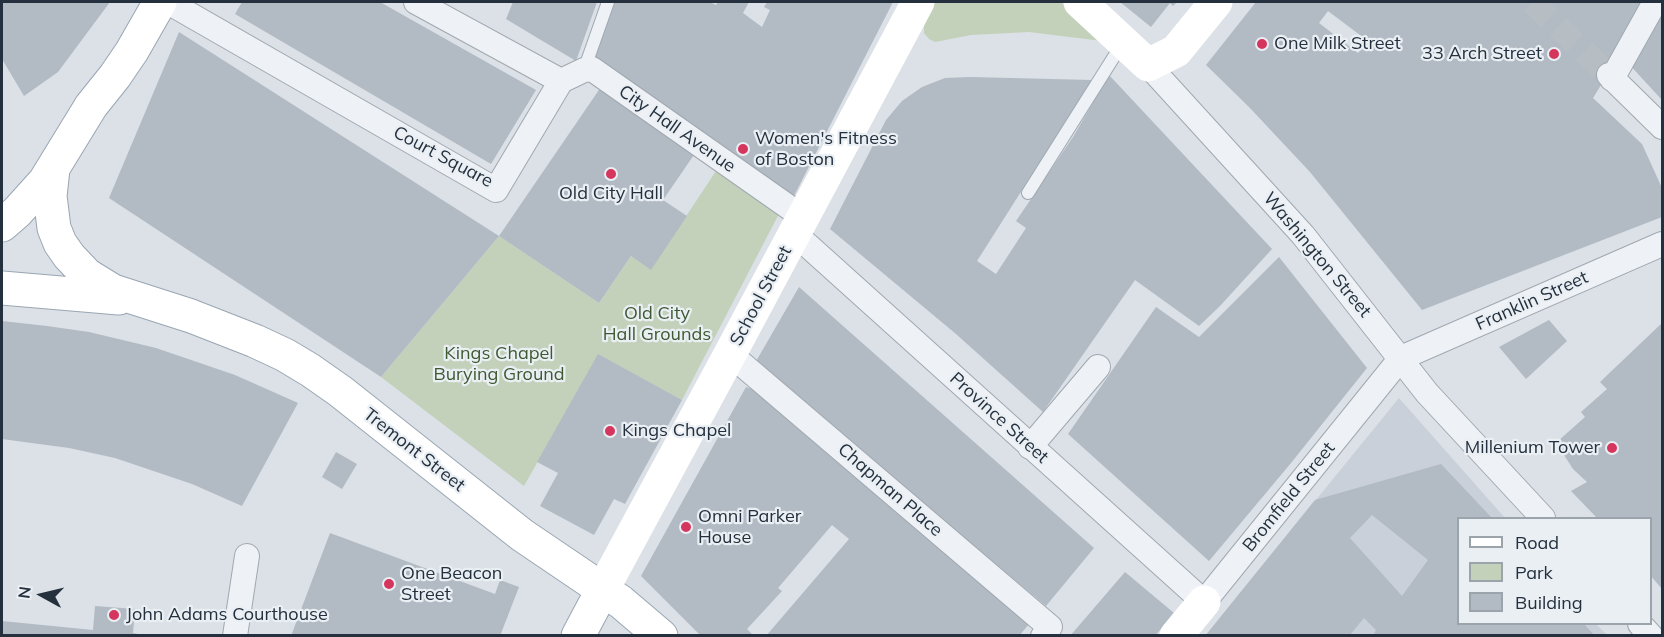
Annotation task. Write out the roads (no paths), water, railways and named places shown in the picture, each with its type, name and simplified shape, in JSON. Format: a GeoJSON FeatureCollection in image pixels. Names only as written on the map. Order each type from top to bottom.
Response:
{"type":"FeatureCollection","features":[{"type":"Feature","properties":{"kind":"main road"},"geometry":{"type":"LineString","coordinates":[[2,225],[34,194],[53,169],[91,106],[115,76],[160,2]]}},
{"type":"Feature","properties":{"kind":"main road","name":"School Street"},"geometry":{"type":"LineString","coordinates":[[578,636],[730,354],[792,221],[918,2]]}},
{"type":"Feature","properties":{"kind":"main road","name":"Washington Street"},"geometry":{"type":"LineString","coordinates":[[1080,2],[1148,64]]}},
{"type":"Feature","properties":{"kind":"main road"},"geometry":{"type":"LineString","coordinates":[[1148,64],[1176,51],[1216,2]]}},
{"type":"Feature","properties":{"kind":"main road"},"geometry":{"type":"LineString","coordinates":[[53,169],[50,196],[53,220],[60,243],[69,256],[80,270],[104,286],[147,303]]}},
{"type":"Feature","properties":{"kind":"main road"},"geometry":{"type":"LineString","coordinates":[[2,288],[147,303]]}},
{"type":"Feature","properties":{"kind":"main road","name":"Tremont Street"},"geometry":{"type":"LineString","coordinates":[[147,303],[191,316],[255,341],[310,370],[340,391],[522,535],[603,589],[661,636]]}},
{"type":"Feature","properties":{"kind":"main road","name":"Bromfield Street"},"geometry":{"type":"LineString","coordinates":[[1176,636],[1204,602]]}},
{"type":"Feature","properties":{"kind":"street","name":"Court Square"},"geometry":{"type":"LineString","coordinates":[[168,2],[496,190],[561,81]]}},
{"type":"Feature","properties":{"kind":"street"},"geometry":{"type":"LineString","coordinates":[[416,2],[561,81],[584,70]]}},
{"type":"Feature","properties":{"kind":"street"},"geometry":{"type":"LineString","coordinates":[[1655,2],[1610,77],[1662,127]]}},
{"type":"Feature","properties":{"kind":"street","name":"Washington Street"},"geometry":{"type":"LineString","coordinates":[[1148,64],[1303,235],[1427,393],[1541,517]]}},
{"type":"Feature","properties":{"kind":"street","name":"City Hall Avenue"},"geometry":{"type":"LineString","coordinates":[[584,70],[592,69],[792,221]]}},
{"type":"Feature","properties":{"kind":"street","name":"Province Street"},"geometry":{"type":"LineString","coordinates":[[792,221],[1030,447],[1204,602]]}},
{"type":"Feature","properties":{"kind":"street","name":"Franklin Street"},"geometry":{"type":"LineString","coordinates":[[1401,358],[1662,244]]}},
{"type":"Feature","properties":{"kind":"street","name":"Chapman Place"},"geometry":{"type":"LineString","coordinates":[[730,354],[1046,631]]}},
{"type":"Feature","properties":{"kind":"street","name":"Bromfield Street"},"geometry":{"type":"LineString","coordinates":[[1204,602],[1401,358]]}},
{"type":"Feature","properties":{"kind":"street"},"geometry":{"type":"LineString","coordinates":[[1030,447],[1098,367]]}},
{"type":"Feature","properties":{"kind":"street"},"geometry":{"type":"LineString","coordinates":[[235,636],[247,556]]}},
{"type":"Feature","properties":{"kind":"lane"},"geometry":{"type":"LineString","coordinates":[[584,70],[608,2]]}},
{"type":"Feature","properties":{"kind":"lane"},"geometry":{"type":"LineString","coordinates":[[1028,193],[1123,43]]}},
{"type":"Feature","properties":{"kind":"tunnel"},"geometry":{"type":"LineString","coordinates":[[1532,2],[1609,75]]}},
{"type":"Feature","properties":{"kind":"place","name":"One Milk Street"},"geometry":{"type":"Point","coordinates":[1262,44]}},
{"type":"Feature","properties":{"kind":"place","name":"33 Arch Street"},"geometry":{"type":"Point","coordinates":[1554,54]}},
{"type":"Feature","properties":{"kind":"place","name":"Women's Fitness of Boston"},"geometry":{"type":"Point","coordinates":[743,149]}},
{"type":"Feature","properties":{"kind":"place","name":"Old City Hall"},"geometry":{"type":"Point","coordinates":[611,174]}},
{"type":"Feature","properties":{"kind":"place","name":"Kings Chapel"},"geometry":{"type":"Point","coordinates":[610,431]}},
{"type":"Feature","properties":{"kind":"place","name":"Millenium Tower"},"geometry":{"type":"Point","coordinates":[1612,448]}},
{"type":"Feature","properties":{"kind":"place","name":"Omni Parker House"},"geometry":{"type":"Point","coordinates":[686,527]}},
{"type":"Feature","properties":{"kind":"place","name":"One Beacon Street"},"geometry":{"type":"Point","coordinates":[389,584]}},
{"type":"Feature","properties":{"kind":"place","name":"John Adams Courthouse"},"geometry":{"type":"Point","coordinates":[114,615]}},
{"type":"Feature","properties":{"kind":"park label","name":"Old City Hall Grounds"},"geometry":{"type":"Point","coordinates":[657,324]}},
{"type":"Feature","properties":{"kind":"park label","name":"Kings Chapel Burying Ground"},"geometry":{"type":"Point","coordinates":[499,364]}}]}
